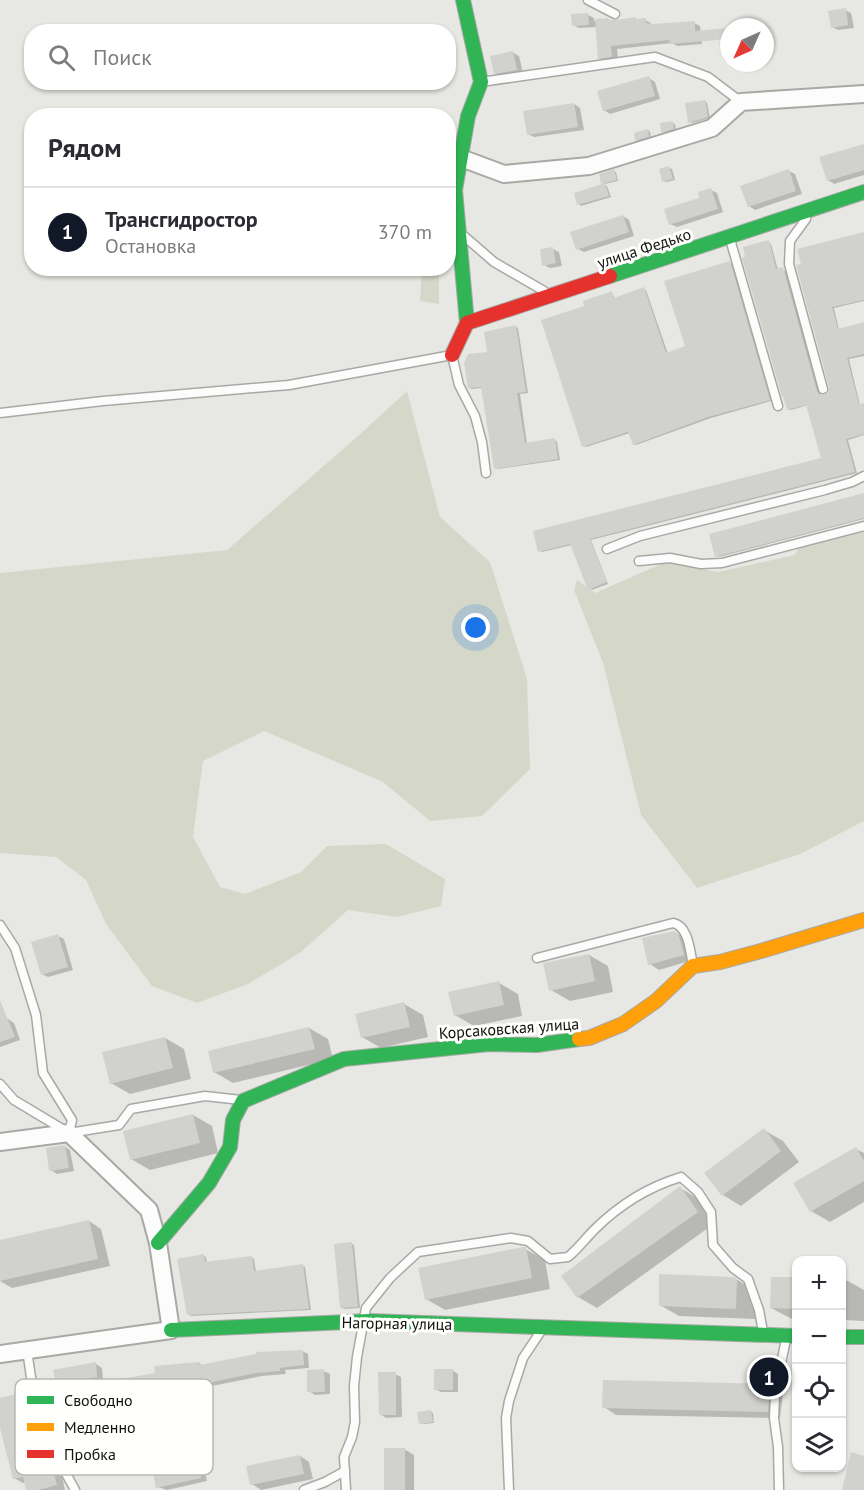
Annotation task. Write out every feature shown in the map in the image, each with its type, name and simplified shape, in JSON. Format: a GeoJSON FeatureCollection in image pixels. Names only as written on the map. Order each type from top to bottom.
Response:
{"type":"FeatureCollection","features":[{"type":"Feature","properties":{"kind":"street"},"geometry":{"type":"LineString","coordinates":[[456,185],[468,116],[481,82],[463,0]]}},
{"type":"Feature","properties":{"kind":"street"},"geometry":{"type":"LineString","coordinates":[[462,158],[504,174],[590,166],[712,128],[741,102],[864,94]]}},
{"type":"Feature","properties":{"kind":"street","name":"улица Федько"},"geometry":{"type":"LineString","coordinates":[[468,322],[864,192]]}},
{"type":"Feature","properties":{"kind":"street"},"geometry":{"type":"LineString","coordinates":[[452,355],[468,322],[456,200]]}},
{"type":"Feature","properties":{"kind":"street"},"geometry":{"type":"LineString","coordinates":[[693,966],[720,962],[761,951],[864,920]]}},
{"type":"Feature","properties":{"kind":"street","name":"Корсаковская улица"},"geometry":{"type":"LineString","coordinates":[[243,1101],[344,1059],[489,1044],[537,1045],[589,1038],[623,1024],[656,1001],[693,966]]}},
{"type":"Feature","properties":{"kind":"street"},"geometry":{"type":"LineString","coordinates":[[158,1243],[209,1183],[230,1147],[233,1120],[243,1101]]}},
{"type":"Feature","properties":{"kind":"street"},"geometry":{"type":"LineString","coordinates":[[0,1142],[69,1133],[149,1210],[158,1243],[171,1330]]}},
{"type":"Feature","properties":{"kind":"street","name":"Нагорная улица"},"geometry":{"type":"LineString","coordinates":[[0,1354],[171,1330],[363,1321],[791,1336]]}},
{"type":"Feature","properties":{"kind":"street"},"geometry":{"type":"LineString","coordinates":[[846,1337],[864,1337]]}},
{"type":"Feature","properties":{"kind":"lane"},"geometry":{"type":"LineString","coordinates":[[588,0],[615,14]]}},
{"type":"Feature","properties":{"kind":"lane"},"geometry":{"type":"LineString","coordinates":[[481,82],[655,57],[708,77],[741,102]]}},
{"type":"Feature","properties":{"kind":"lane"},"geometry":{"type":"LineString","coordinates":[[811,211],[790,241],[789,264],[823,389]]}},
{"type":"Feature","properties":{"kind":"lane"},"geometry":{"type":"LineString","coordinates":[[459,230],[475,248],[494,262],[539,290],[553,295]]}},
{"type":"Feature","properties":{"kind":"lane"},"geometry":{"type":"LineString","coordinates":[[729,237],[778,406]]}},
{"type":"Feature","properties":{"kind":"lane"},"geometry":{"type":"LineString","coordinates":[[0,413],[103,401],[289,385],[452,355],[459,385],[475,416],[482,442],[486,473]]}},
{"type":"Feature","properties":{"kind":"lane"},"geometry":{"type":"LineString","coordinates":[[607,549],[640,536],[825,490],[864,476]]}},
{"type":"Feature","properties":{"kind":"lane"},"geometry":{"type":"LineString","coordinates":[[639,561],[670,558],[701,564],[722,563],[864,526]]}},
{"type":"Feature","properties":{"kind":"lane"},"geometry":{"type":"LineString","coordinates":[[537,958],[674,923],[680,924],[684,929],[693,966]]}},
{"type":"Feature","properties":{"kind":"lane"},"geometry":{"type":"LineString","coordinates":[[0,925],[15,948],[36,1015],[43,1073],[72,1120],[69,1133]]}},
{"type":"Feature","properties":{"kind":"lane"},"geometry":{"type":"LineString","coordinates":[[0,1084],[14,1100],[69,1133],[119,1125],[131,1109],[204,1096],[243,1101]]}},
{"type":"Feature","properties":{"kind":"lane"},"geometry":{"type":"LineString","coordinates":[[346,1490],[344,1458],[355,1422],[357,1357],[366,1308],[390,1278],[418,1252],[511,1238],[528,1241],[550,1259],[568,1257],[625,1203],[664,1182],[681,1177],[698,1192],[711,1212],[713,1245],[733,1268],[748,1279],[759,1310],[763,1336]]}},
{"type":"Feature","properties":{"kind":"lane"},"geometry":{"type":"LineString","coordinates":[[509,1490],[506,1427],[508,1401],[523,1358],[543,1327]]}},
{"type":"Feature","properties":{"kind":"lane"},"geometry":{"type":"LineString","coordinates":[[779,1490],[778,1447],[774,1418],[775,1393],[791,1336]]}},
{"type":"Feature","properties":{"kind":"lane"},"geometry":{"type":"LineString","coordinates":[[27,1350],[31,1379]]}},
{"type":"Feature","properties":{"kind":"lane"},"geometry":{"type":"LineString","coordinates":[[304,1490],[345,1471]]}},
{"type":"Feature","properties":{"kind":"lane"},"geometry":{"type":"LineString","coordinates":[[67,1475],[75,1490]]}},
{"type":"Feature","properties":{"kind":"green space"},"geometry":{"type":"Polygon","coordinates":[[[422,276],[439,276],[439,304],[420,301],[422,276]]]}},
{"type":"Feature","properties":{"kind":"green space"},"geometry":{"type":"Polygon","coordinates":[[[407,391],[440,517],[490,562],[527,679],[530,769],[482,816],[430,821],[383,782],[264,731],[203,761],[193,837],[220,887],[245,894],[301,872],[327,846],[386,844],[445,879],[441,906],[397,917],[348,910],[301,952],[248,984],[197,1003],[152,986],[106,924],[86,880],[56,857],[0,853],[0,573],[227,550],[407,391]]]}},
{"type":"Feature","properties":{"kind":"green space"},"geometry":{"type":"Polygon","coordinates":[[[864,532],[864,821],[800,854],[697,888],[641,815],[603,663],[574,590],[577,580],[595,593],[666,562],[718,572],[795,555],[799,546],[864,532]]]}},
{"type":"Feature","properties":{"kind":"building"},"geometry":{"type":"Polygon","coordinates":[[[846,8],[848,25],[831,28],[828,11],[846,8]]]}},
{"type":"Feature","properties":{"kind":"building"},"geometry":{"type":"Polygon","coordinates":[[[588,13],[589,25],[572,26],[571,14],[588,13]]]}},
{"type":"Feature","properties":{"kind":"building"},"geometry":{"type":"Polygon","coordinates":[[[646,18],[646,23],[652,24],[695,21],[695,31],[720,29],[720,40],[670,44],[669,40],[611,46],[612,57],[598,59],[595,19],[646,18]]]}},
{"type":"Feature","properties":{"kind":"building"},"geometry":{"type":"Polygon","coordinates":[[[513,51],[517,70],[494,74],[490,56],[513,51]]]}},
{"type":"Feature","properties":{"kind":"building"},"geometry":{"type":"Polygon","coordinates":[[[649,76],[655,96],[603,111],[597,91],[649,76]]]}},
{"type":"Feature","properties":{"kind":"building"},"geometry":{"type":"Polygon","coordinates":[[[705,100],[708,117],[688,123],[685,103],[705,100]]]}},
{"type":"Feature","properties":{"kind":"building"},"geometry":{"type":"Polygon","coordinates":[[[574,103],[578,127],[527,135],[523,111],[574,103]]]}},
{"type":"Feature","properties":{"kind":"building"},"geometry":{"type":"Polygon","coordinates":[[[673,121],[674,129],[661,133],[660,123],[673,121]]]}},
{"type":"Feature","properties":{"kind":"building"},"geometry":{"type":"Polygon","coordinates":[[[648,129],[649,137],[635,141],[634,133],[648,129]]]}},
{"type":"Feature","properties":{"kind":"building"},"geometry":{"type":"Polygon","coordinates":[[[864,144],[864,170],[827,181],[819,157],[864,144]]]}},
{"type":"Feature","properties":{"kind":"building"},"geometry":{"type":"Polygon","coordinates":[[[669,166],[673,179],[662,182],[659,169],[669,166]]]}},
{"type":"Feature","properties":{"kind":"building"},"geometry":{"type":"Polygon","coordinates":[[[614,169],[617,180],[601,184],[599,174],[614,169]]]}},
{"type":"Feature","properties":{"kind":"building"},"geometry":{"type":"Polygon","coordinates":[[[789,169],[796,191],[748,207],[740,186],[789,169]]]}},
{"type":"Feature","properties":{"kind":"building"},"geometry":{"type":"Polygon","coordinates":[[[605,183],[609,196],[577,205],[574,193],[605,183]]]}},
{"type":"Feature","properties":{"kind":"building"},"geometry":{"type":"Polygon","coordinates":[[[711,188],[718,209],[669,225],[664,209],[699,198],[698,192],[711,188]]]}},
{"type":"Feature","properties":{"kind":"building"},"geometry":{"type":"Polygon","coordinates":[[[623,215],[629,232],[576,250],[570,232],[623,215]]]}},
{"type":"Feature","properties":{"kind":"building"},"geometry":{"type":"Polygon","coordinates":[[[864,232],[864,300],[832,307],[838,329],[864,322],[864,354],[847,358],[859,404],[864,403],[864,434],[846,439],[855,472],[590,539],[607,582],[588,590],[570,544],[538,552],[533,531],[821,458],[806,405],[787,410],[782,397],[742,258],[745,257],[743,247],[769,240],[776,269],[783,267],[817,391],[824,395],[828,393],[829,387],[796,265],[801,264],[797,249],[864,232]]]}},
{"type":"Feature","properties":{"kind":"building"},"geometry":{"type":"Polygon","coordinates":[[[553,247],[556,263],[542,266],[540,249],[553,247]]]}},
{"type":"Feature","properties":{"kind":"building"},"geometry":{"type":"Polygon","coordinates":[[[730,261],[770,400],[708,417],[633,445],[628,432],[582,447],[541,320],[584,306],[583,301],[612,291],[614,298],[644,287],[666,353],[685,346],[664,281],[730,261]]]}},
{"type":"Feature","properties":{"kind":"building"},"geometry":{"type":"Polygon","coordinates":[[[516,325],[526,392],[517,393],[525,443],[555,438],[558,459],[494,469],[481,387],[468,388],[464,363],[468,354],[487,352],[484,332],[516,325]]]}},
{"type":"Feature","properties":{"kind":"building"},"geometry":{"type":"Polygon","coordinates":[[[864,493],[864,518],[715,557],[709,534],[864,493]]]}},
{"type":"Feature","properties":{"kind":"building"},"geometry":{"type":"Polygon","coordinates":[[[675,931],[679,936],[684,955],[648,965],[642,938],[675,931]]]}},
{"type":"Feature","properties":{"kind":"building"},"geometry":{"type":"Polygon","coordinates":[[[58,934],[68,967],[41,975],[31,942],[58,934]]]}},
{"type":"Feature","properties":{"kind":"building"},"geometry":{"type":"Polygon","coordinates":[[[589,954],[595,981],[549,991],[543,963],[589,954]]]}},
{"type":"Feature","properties":{"kind":"building"},"geometry":{"type":"Polygon","coordinates":[[[499,981],[504,1005],[454,1016],[448,992],[499,981]]]}},
{"type":"Feature","properties":{"kind":"building"},"geometry":{"type":"Polygon","coordinates":[[[0,1000],[15,1037],[0,1042],[0,1000]]]}},
{"type":"Feature","properties":{"kind":"building"},"geometry":{"type":"Polygon","coordinates":[[[404,1002],[410,1027],[361,1038],[355,1014],[404,1002]]]}},
{"type":"Feature","properties":{"kind":"building"},"geometry":{"type":"Polygon","coordinates":[[[309,1027],[315,1049],[213,1073],[208,1051],[309,1027]]]}},
{"type":"Feature","properties":{"kind":"building"},"geometry":{"type":"Polygon","coordinates":[[[165,1037],[173,1068],[110,1084],[102,1052],[165,1037]]]}},
{"type":"Feature","properties":{"kind":"building"},"geometry":{"type":"Polygon","coordinates":[[[193,1114],[200,1143],[130,1160],[123,1131],[193,1114]]]}},
{"type":"Feature","properties":{"kind":"building"},"geometry":{"type":"Polygon","coordinates":[[[764,1128],[781,1151],[722,1196],[704,1173],[764,1128]]]}},
{"type":"Feature","properties":{"kind":"building"},"geometry":{"type":"Polygon","coordinates":[[[65,1145],[69,1168],[49,1171],[46,1148],[65,1145]]]}},
{"type":"Feature","properties":{"kind":"building"},"geometry":{"type":"Polygon","coordinates":[[[856,1147],[864,1161],[864,1181],[810,1212],[793,1183],[856,1147]]]}},
{"type":"Feature","properties":{"kind":"building"},"geometry":{"type":"Polygon","coordinates":[[[680,1186],[698,1212],[577,1298],[561,1276],[680,1186]]]}},
{"type":"Feature","properties":{"kind":"building"},"geometry":{"type":"Polygon","coordinates":[[[89,1220],[98,1259],[0,1281],[0,1240],[89,1220]]]}},
{"type":"Feature","properties":{"kind":"building"},"geometry":{"type":"Polygon","coordinates":[[[352,1242],[358,1307],[340,1308],[334,1244],[352,1242]]]}},
{"type":"Feature","properties":{"kind":"building"},"geometry":{"type":"Polygon","coordinates":[[[526,1247],[532,1278],[425,1300],[418,1268],[526,1247]]]}},
{"type":"Feature","properties":{"kind":"building"},"geometry":{"type":"Polygon","coordinates":[[[204,1254],[205,1262],[252,1256],[254,1271],[303,1264],[309,1309],[187,1315],[177,1259],[204,1254]]]}},
{"type":"Feature","properties":{"kind":"building"},"geometry":{"type":"Polygon","coordinates":[[[659,1274],[734,1277],[737,1279],[736,1309],[659,1306],[659,1274]]]}},
{"type":"Feature","properties":{"kind":"building"},"geometry":{"type":"Polygon","coordinates":[[[771,1277],[792,1277],[792,1309],[770,1308],[771,1277]]]}},
{"type":"Feature","properties":{"kind":"building"},"geometry":{"type":"Polygon","coordinates":[[[303,1350],[304,1365],[213,1382],[213,1379],[122,1379],[155,1373],[154,1366],[199,1362],[199,1365],[256,1354],[256,1352],[303,1350]]]}},
{"type":"Feature","properties":{"kind":"building"},"geometry":{"type":"Polygon","coordinates":[[[96,1362],[97,1377],[55,1379],[53,1370],[96,1362]]]}},
{"type":"Feature","properties":{"kind":"building"},"geometry":{"type":"Polygon","coordinates":[[[324,1369],[325,1392],[307,1392],[307,1370],[324,1369]]]}},
{"type":"Feature","properties":{"kind":"building"},"geometry":{"type":"Polygon","coordinates":[[[434,1369],[453,1369],[453,1390],[434,1390],[434,1369]]]}},
{"type":"Feature","properties":{"kind":"building"},"geometry":{"type":"Polygon","coordinates":[[[378,1372],[396,1372],[396,1415],[379,1415],[378,1372]]]}},
{"type":"Feature","properties":{"kind":"building"},"geometry":{"type":"Polygon","coordinates":[[[603,1380],[770,1384],[768,1412],[602,1408],[603,1380]]]}},
{"type":"Feature","properties":{"kind":"building"},"geometry":{"type":"Polygon","coordinates":[[[15,1394],[15,1475],[54,1475],[57,1485],[38,1490],[26,1490],[23,1477],[13,1479],[0,1428],[0,1398],[15,1394]]]}},
{"type":"Feature","properties":{"kind":"building"},"geometry":{"type":"Polygon","coordinates":[[[431,1410],[433,1422],[419,1424],[417,1412],[431,1410]]]}},
{"type":"Feature","properties":{"kind":"building"},"geometry":{"type":"Polygon","coordinates":[[[384,1448],[405,1448],[405,1490],[384,1490],[384,1448]]]}},
{"type":"Feature","properties":{"kind":"building"},"geometry":{"type":"Polygon","coordinates":[[[851,1452],[864,1456],[864,1490],[842,1490],[851,1452]]]}},
{"type":"Feature","properties":{"kind":"building"},"geometry":{"type":"Polygon","coordinates":[[[300,1455],[304,1474],[250,1485],[246,1466],[300,1455]]]}},
{"type":"Feature","properties":{"kind":"building"},"geometry":{"type":"Polygon","coordinates":[[[153,1475],[200,1475],[201,1478],[156,1488],[153,1475]]]}},
{"type":"Feature","properties":{"kind":"traffic: fast"},"geometry":{"type":"LineString","coordinates":[[456,184],[468,116],[481,82],[463,0]]}},
{"type":"Feature","properties":{"kind":"traffic: fast"},"geometry":{"type":"LineString","coordinates":[[610,276],[864,192]]}},
{"type":"Feature","properties":{"kind":"traffic: fast"},"geometry":{"type":"LineString","coordinates":[[456,201],[467,323]]}},
{"type":"Feature","properties":{"kind":"traffic: fast"},"geometry":{"type":"LineString","coordinates":[[158,1243],[209,1183],[230,1147],[233,1120],[243,1101],[344,1059],[489,1044],[537,1045],[579,1039]]}},
{"type":"Feature","properties":{"kind":"traffic: fast"},"geometry":{"type":"LineString","coordinates":[[171,1330],[369,1321],[792,1336]]}},
{"type":"Feature","properties":{"kind":"traffic: fast"},"geometry":{"type":"LineString","coordinates":[[846,1337],[864,1337]]}},
{"type":"Feature","properties":{"kind":"traffic: slow"},"geometry":{"type":"LineString","coordinates":[[579,1039],[589,1038],[623,1024],[656,1001],[693,966],[720,962],[761,951],[864,920]]}},
{"type":"Feature","properties":{"kind":"traffic: jam"},"geometry":{"type":"LineString","coordinates":[[452,355],[467,323],[610,276]]}},
{"type":"Feature","properties":{"kind":"place","name":"Трансгидростор"},"geometry":{"type":"Point","coordinates":[769,1377]}}]}
